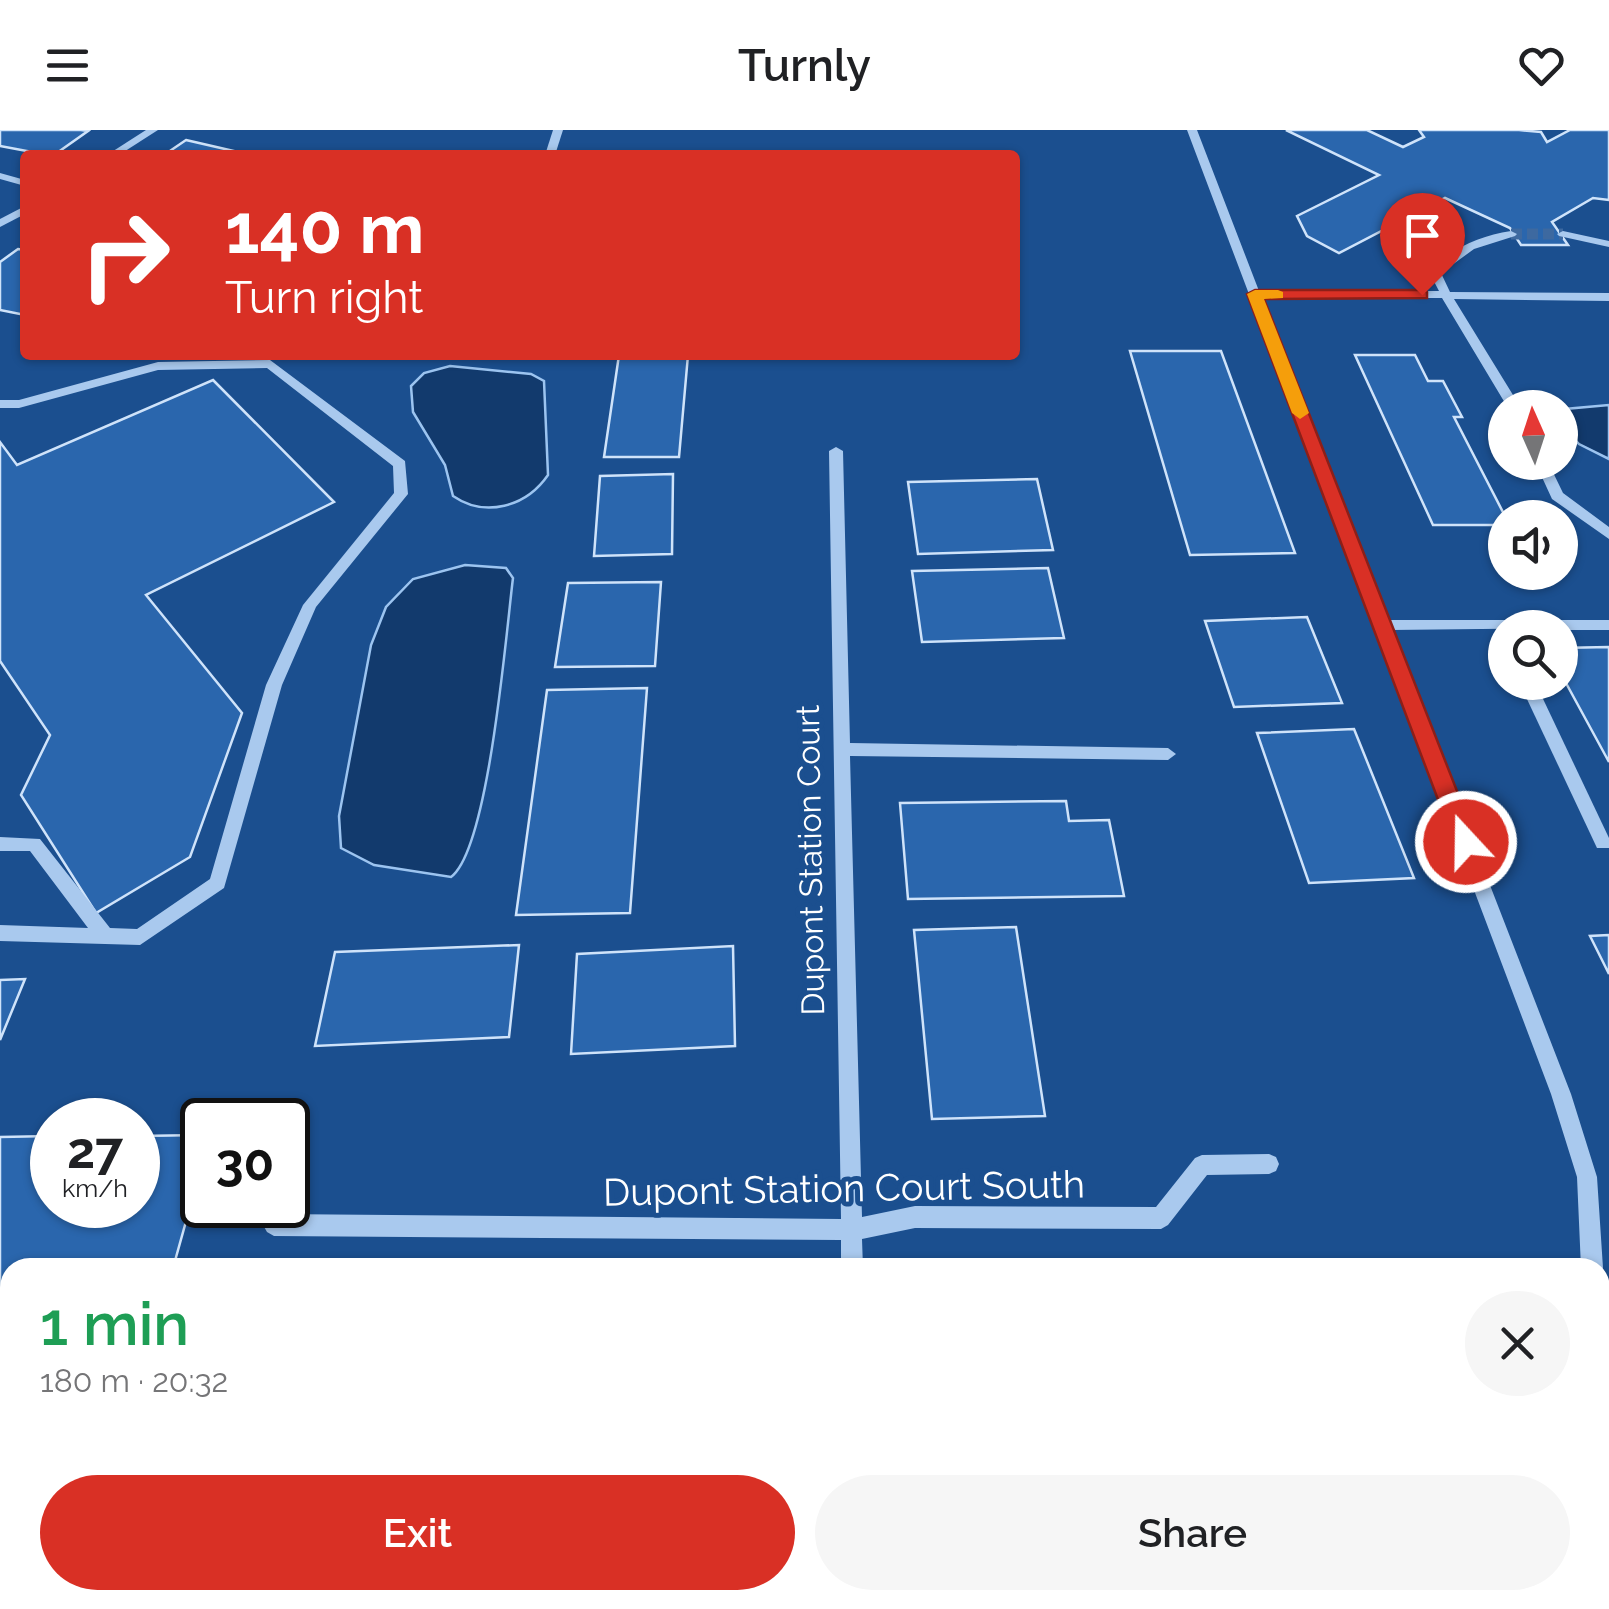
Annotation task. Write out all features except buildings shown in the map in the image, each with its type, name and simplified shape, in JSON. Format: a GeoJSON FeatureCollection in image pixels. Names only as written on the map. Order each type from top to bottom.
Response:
{"type":"FeatureCollection","features":[{"type":"Feature","properties":{"kind":"street"},"geometry":{"type":"LineString","coordinates":[[120,150],[153,130]]}},
{"type":"Feature","properties":{"kind":"street"},"geometry":{"type":"LineString","coordinates":[[1192,130],[1561,1094],[1598,1179],[1593,1258]]}},
{"type":"Feature","properties":{"kind":"street"},"geometry":{"type":"LineString","coordinates":[[1504,390],[1435,272],[1457,252],[1483,237],[1511,234]]}},
{"type":"Feature","properties":{"kind":"street"},"geometry":{"type":"LineString","coordinates":[[1563,234],[1609,244]]}},
{"type":"Feature","properties":{"kind":"street"},"geometry":{"type":"LineString","coordinates":[[1255,294],[1609,297]]}},
{"type":"Feature","properties":{"kind":"street"},"geometry":{"type":"LineString","coordinates":[[0,404],[19,404],[158,366],[270,364],[400,464],[401,494],[310,605],[274,685],[218,882],[140,937],[0,933]]}},
{"type":"Feature","properties":{"kind":"street","name":"Dupont Station Court"},"geometry":{"type":"LineString","coordinates":[[836,451],[852,1258]]}},
{"type":"Feature","properties":{"kind":"street"},"geometry":{"type":"LineString","coordinates":[[1549,480],[1557,496],[1609,534]]}},
{"type":"Feature","properties":{"kind":"street"},"geometry":{"type":"LineString","coordinates":[[1578,626],[1609,625]]}},
{"type":"Feature","properties":{"kind":"street"},"geometry":{"type":"LineString","coordinates":[[1384,626],[1488,630]]}},
{"type":"Feature","properties":{"kind":"street"},"geometry":{"type":"LineString","coordinates":[[1535,700],[1603,843]]}},
{"type":"Feature","properties":{"kind":"street"},"geometry":{"type":"LineString","coordinates":[[840,749],[1168,754]]}},
{"type":"Feature","properties":{"kind":"street"},"geometry":{"type":"LineString","coordinates":[[0,844],[34,844],[106,937]]}},
{"type":"Feature","properties":{"kind":"street","name":"Dupont Station Court South"},"geometry":{"type":"LineString","coordinates":[[310,1225],[852,1230],[914,1217],[1161,1218],[1202,1165],[1269,1164]]}},
{"type":"Feature","properties":{"kind":"water"},"geometry":{"type":"Polygon","coordinates":[[[450,366],[531,374],[544,381],[548,475],[517,502],[478,506],[453,496],[445,465],[413,412],[411,386],[424,373],[450,366]]]}},
{"type":"Feature","properties":{"kind":"water"},"geometry":{"type":"Polygon","coordinates":[[[1609,405],[1609,459],[1578,443],[1578,408],[1609,405]]]}},
{"type":"Feature","properties":{"kind":"water"},"geometry":{"type":"Polygon","coordinates":[[[465,565],[506,568],[513,578],[494,738],[476,826],[464,858],[451,877],[374,865],[341,848],[339,816],[371,645],[386,607],[413,579],[465,565]]]}},
{"type":"Feature","properties":{"kind":"tunnel"},"geometry":{"type":"LineString","coordinates":[[1511,234],[1563,234]]}},
{"type":"Feature","properties":{"kind":"slow traffic"},"geometry":{"type":"LineString","coordinates":[[1278,295],[1255,294],[1300,413]]}},
{"type":"Feature","properties":{"kind":"route"},"geometry":{"type":"LineString","coordinates":[[1422,295],[1255,294],[1466,842]]}}]}
